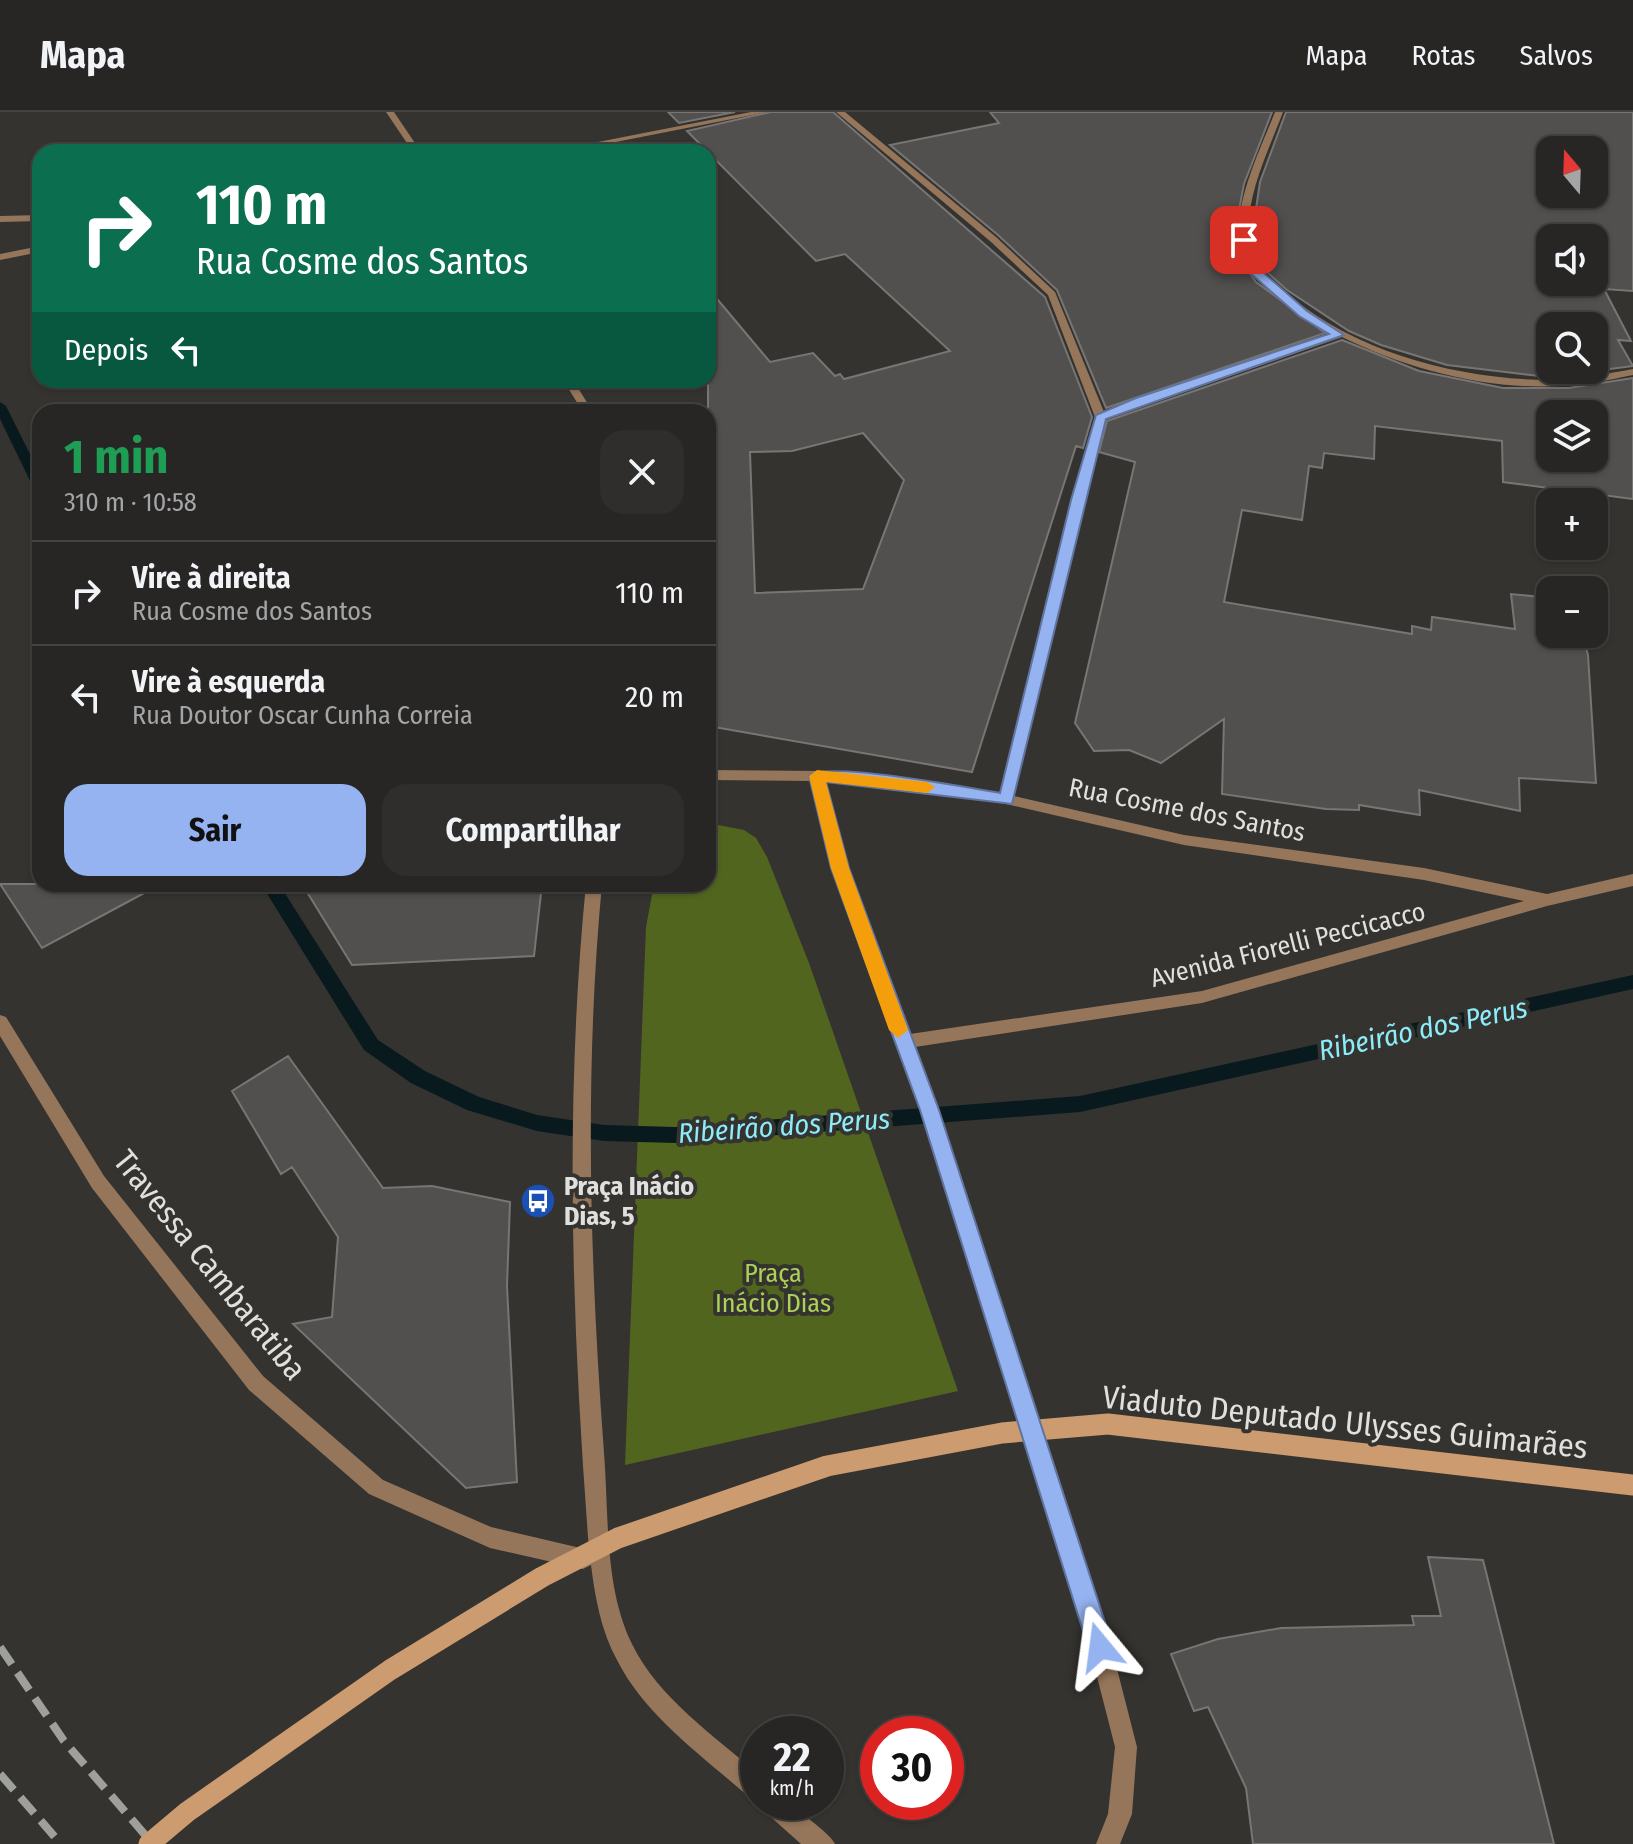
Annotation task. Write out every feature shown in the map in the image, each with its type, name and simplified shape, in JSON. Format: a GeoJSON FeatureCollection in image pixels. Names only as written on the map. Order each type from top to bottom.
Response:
{"type":"FeatureCollection","features":[{"type":"Feature","properties":{"kind":"main road","name":"Viaduto Deputado Ulysses Guimarães"},"geometry":{"type":"LineString","coordinates":[[149,1844],[187,1812],[390,1670],[542,1577],[618,1538],[827,1466],[1002,1433],[1108,1424],[1532,1476],[1633,1485]]}},
{"type":"Feature","properties":{"kind":"street"},"geometry":{"type":"LineString","coordinates":[[390,112],[412,144]]}},
{"type":"Feature","properties":{"kind":"street"},"geometry":{"type":"LineString","coordinates":[[594,144],[764,112]]}},
{"type":"Feature","properties":{"kind":"street"},"geometry":{"type":"LineString","coordinates":[[840,112],[993,239],[1052,294],[1100,417],[1077,500],[1006,799]]}},
{"type":"Feature","properties":{"kind":"street"},"geometry":{"type":"LineString","coordinates":[[1279,112],[1244,223],[1247,256],[1253,269],[1286,300],[1339,335],[1436,366],[1511,381],[1549,383],[1633,372]]}},
{"type":"Feature","properties":{"kind":"street"},"geometry":{"type":"LineString","coordinates":[[0,219],[32,218]]}},
{"type":"Feature","properties":{"kind":"street"},"geometry":{"type":"LineString","coordinates":[[0,257],[32,251]]}},
{"type":"Feature","properties":{"kind":"street"},"geometry":{"type":"LineString","coordinates":[[1100,417],[1141,400],[1339,335]]}},
{"type":"Feature","properties":{"kind":"street"},"geometry":{"type":"LineString","coordinates":[[716,775],[817,776],[840,868],[930,1110],[1094,1622],[1126,1747],[1120,1814],[1108,1844]]}},
{"type":"Feature","properties":{"kind":"street","name":"Rua Cosme dos Santos"},"geometry":{"type":"LineString","coordinates":[[817,776],[864,778],[1006,799],[1184,840],[1424,874],[1547,900]]}},
{"type":"Feature","properties":{"kind":"street","name":"Avenida Fiorelli Peccicacco"},"geometry":{"type":"LineString","coordinates":[[903,1042],[1202,997],[1547,900],[1633,880]]}},
{"type":"Feature","properties":{"kind":"street"},"geometry":{"type":"LineString","coordinates":[[593,892],[577,1118],[581,1299],[600,1562],[612,1623],[638,1678],[740,1773]]}},
{"type":"Feature","properties":{"kind":"street","name":"Travessa Cambaratiba"},"geometry":{"type":"LineString","coordinates":[[0,1022],[98,1182],[256,1383],[376,1487],[490,1537],[600,1562]]}},
{"type":"Feature","properties":{"kind":"street"},"geometry":{"type":"LineString","coordinates":[[790,1820],[823,1844]]}},
{"type":"Feature","properties":{"kind":"green space","name":"Praça Inácio Dias"},"geometry":{"type":"Polygon","coordinates":[[[716,825],[744,830],[756,838],[767,857],[809,963],[958,1391],[625,1465],[646,927],[653,892],[716,892],[716,825]]]}},
{"type":"Feature","properties":{"kind":"building"},"geometry":{"type":"Polygon","coordinates":[[[668,112],[735,112],[679,123],[668,112]]]}},
{"type":"Feature","properties":{"kind":"building"},"geometry":{"type":"Polygon","coordinates":[[[771,112],[833,112],[1045,297],[1092,417],[1083,448],[1076,446],[972,772],[716,727],[716,404],[708,404],[708,388],[716,388],[716,298],[770,362],[813,353],[835,376],[840,374],[844,379],[950,351],[845,254],[816,261],[716,160],[716,144],[700,144],[687,131],[771,112]],[[863,433],[792,451],[750,452],[755,593],[863,589],[904,480],[863,433]]]}},
{"type":"Feature","properties":{"kind":"building"},"geometry":{"type":"Polygon","coordinates":[[[990,112],[1272,112],[1244,184],[1236,225],[1236,244],[1241,261],[1256,282],[1325,333],[1106,408],[1057,290],[998,235],[890,145],[999,123],[990,112]]]}},
{"type":"Feature","properties":{"kind":"building"},"geometry":{"type":"Polygon","coordinates":[[[1286,112],[1633,112],[1633,291],[1608,289],[1608,224],[1536,224],[1536,296],[1608,296],[1631,341],[1618,340],[1633,366],[1608,369],[1608,312],[1536,312],[1536,376],[1447,365],[1381,345],[1349,331],[1287,290],[1259,265],[1252,235],[1260,182],[1286,112]]]}},
{"type":"Feature","properties":{"kind":"building"},"geometry":{"type":"Polygon","coordinates":[[[1342,340],[1419,371],[1503,388],[1569,388],[1633,378],[1633,499],[1608,496],[1608,488],[1549,488],[1503,482],[1502,441],[1375,426],[1374,459],[1324,453],[1322,468],[1309,466],[1302,520],[1242,510],[1224,602],[1412,634],[1412,626],[1431,630],[1432,617],[1515,629],[1511,594],[1536,597],[1536,648],[1586,648],[1596,783],[1519,778],[1520,811],[1419,790],[1420,815],[1359,805],[1359,810],[1326,809],[1222,794],[1224,719],[1161,763],[1129,750],[1094,751],[1075,723],[1135,462],[1099,452],[1107,421],[1342,340]]]}},
{"type":"Feature","properties":{"kind":"building"},"geometry":{"type":"Polygon","coordinates":[[[0,884],[32,884],[32,892],[146,892],[42,948],[0,884]]]}},
{"type":"Feature","properties":{"kind":"building"},"geometry":{"type":"Polygon","coordinates":[[[307,892],[541,892],[534,956],[352,965],[307,892]]]}},
{"type":"Feature","properties":{"kind":"building"},"geometry":{"type":"Polygon","coordinates":[[[288,1056],[383,1188],[432,1186],[510,1202],[507,1286],[517,1482],[466,1488],[293,1324],[332,1317],[338,1237],[292,1167],[281,1174],[232,1091],[288,1056]]]}},
{"type":"Feature","properties":{"kind":"building"},"geometry":{"type":"Polygon","coordinates":[[[1428,1557],[1483,1560],[1554,1844],[1253,1844],[1246,1788],[1208,1707],[1194,1711],[1171,1654],[1218,1639],[1281,1628],[1414,1625],[1412,1616],[1441,1616],[1428,1557]]]}},
{"type":"Feature","properties":{"kind":"waterway","name":"Ribeirão dos Perus"},"geometry":{"type":"LineString","coordinates":[[0,406],[32,471]]}},
{"type":"Feature","properties":{"kind":"waterway","name":"Ribeirão dos Perus"},"geometry":{"type":"LineString","coordinates":[[275,892],[371,1045],[418,1077],[474,1104],[537,1123],[604,1133],[675,1135],[1080,1104],[1633,982]]}},
{"type":"Feature","properties":{"kind":"railway"},"geometry":{"type":"LineString","coordinates":[[0,1647],[64,1741],[153,1844]]}},
{"type":"Feature","properties":{"kind":"railway"},"geometry":{"type":"LineString","coordinates":[[0,1774],[61,1844]]}},
{"type":"Feature","properties":{"kind":"slow traffic"},"geometry":{"type":"LineString","coordinates":[[898,1030],[840,868],[817,776],[864,778],[927,787]]}},
{"type":"Feature","properties":{"kind":"place","name":"Praça Inácio Dias, 5"},"geometry":{"type":"Point","coordinates":[538,1201]}},
{"type":"Feature","properties":{"kind":"route"},"geometry":{"type":"LineString","coordinates":[[1100,1647],[955,1199],[930,1110],[869,954],[840,868],[817,776],[864,778],[1006,799],[1077,500],[1100,417],[1141,400],[1339,335],[1303,314],[1253,269],[1244,240]]}}]}
